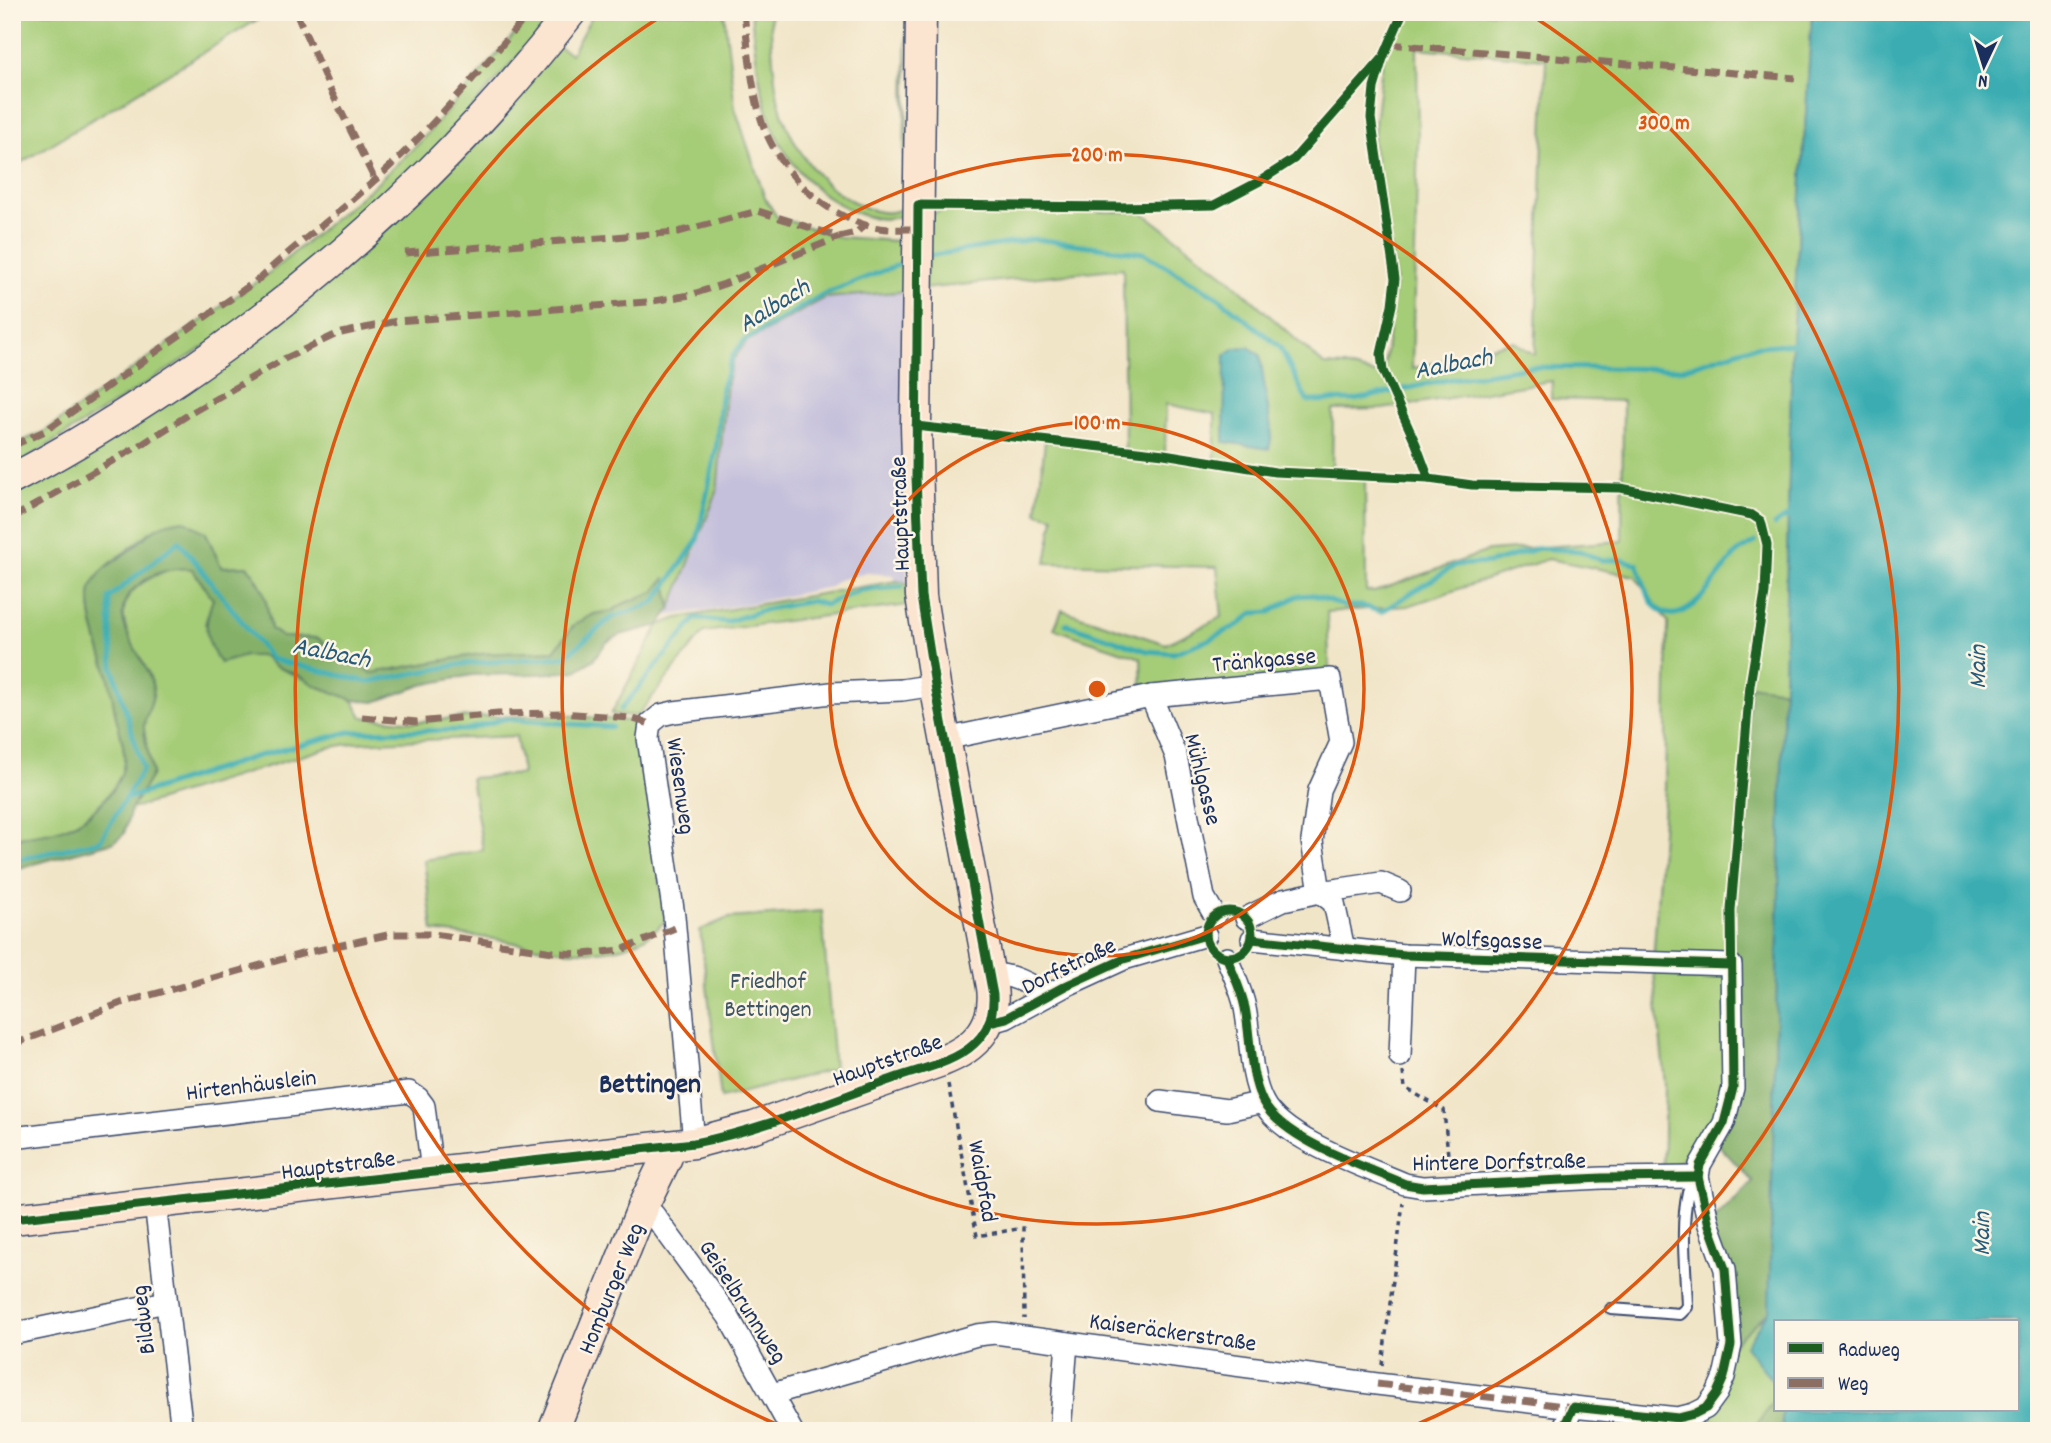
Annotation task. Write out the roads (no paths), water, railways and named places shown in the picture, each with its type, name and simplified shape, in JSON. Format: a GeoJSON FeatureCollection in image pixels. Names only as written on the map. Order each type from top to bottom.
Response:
{"type":"FeatureCollection","features":[{"type":"Feature","properties":{"kind":"street"},"geometry":{"type":"LineString","coordinates":[[12,479],[114,421],[202,363],[349,248],[463,140],[519,77],[570,12]]}},
{"type":"Feature","properties":{"kind":"street","name":"Hauptstraße"},"geometry":{"type":"LineString","coordinates":[[12,1219],[681,1145],[754,1127],[942,1061],[974,1044],[989,1022],[993,1002],[920,596],[917,513],[917,258],[921,12]]}},
{"type":"Feature","properties":{"kind":"street","name":"Tränkgasse"},"geometry":{"type":"LineString","coordinates":[[1151,696],[1330,679],[1340,742],[1319,790],[1312,841],[1320,892],[1334,903],[1344,949]]}},
{"type":"Feature","properties":{"kind":"street","name":"Wiesenweg"},"geometry":{"type":"LineString","coordinates":[[681,1145],[674,916],[648,738],[650,724],[661,715],[674,712],[831,693],[902,690],[935,685]]}},
{"type":"Feature","properties":{"kind":"street"},"geometry":{"type":"LineString","coordinates":[[945,739],[1151,696]]}},
{"type":"Feature","properties":{"kind":"street","name":"Mühlgasse"},"geometry":{"type":"LineString","coordinates":[[1151,696],[1176,756],[1204,897],[1215,916]]}},
{"type":"Feature","properties":{"kind":"street"},"geometry":{"type":"LineString","coordinates":[[1246,918],[1283,900],[1320,892],[1381,883],[1400,891]]}},
{"type":"Feature","properties":{"kind":"street"},"geometry":{"type":"LineString","coordinates":[[1226,911],[1237,912],[1246,918],[1252,928],[1252,939],[1247,949],[1238,956],[1227,958],[1216,954],[1209,946],[1206,935],[1208,924],[1215,916],[1226,911]]}},
{"type":"Feature","properties":{"kind":"street","name":"Dorfstraße"},"geometry":{"type":"LineString","coordinates":[[989,1022],[1006,1018],[1045,996],[1124,959],[1206,935]]}},
{"type":"Feature","properties":{"kind":"street","name":"Wolfsgasse"},"geometry":{"type":"LineString","coordinates":[[1252,939],[1404,955],[1731,965],[1733,1088],[1724,1123],[1700,1165],[1698,1177]]}},
{"type":"Feature","properties":{"kind":"street"},"geometry":{"type":"LineString","coordinates":[[1400,1056],[1404,955]]}},
{"type":"Feature","properties":{"kind":"street","name":"Hintere Dorfstraße"},"geometry":{"type":"LineString","coordinates":[[1227,958],[1245,1005],[1254,1073],[1263,1102],[1278,1121],[1303,1138],[1405,1184],[1423,1187],[1602,1178],[1698,1177]]}},
{"type":"Feature","properties":{"kind":"street","name":"Dorfstraße"},"geometry":{"type":"LineString","coordinates":[[989,974],[1009,976],[1045,996]]}},
{"type":"Feature","properties":{"kind":"street","name":"Hirtenhäuslein"},"geometry":{"type":"LineString","coordinates":[[12,1138],[226,1115],[403,1092],[414,1094],[424,1106],[432,1172]]}},
{"type":"Feature","properties":{"kind":"street"},"geometry":{"type":"LineString","coordinates":[[1160,1101],[1227,1110],[1263,1102]]}},
{"type":"Feature","properties":{"kind":"street","name":"Homburger Weg"},"geometry":{"type":"LineString","coordinates":[[553,1431],[643,1206],[668,1153],[681,1145]]}},
{"type":"Feature","properties":{"kind":"street","name":"Kaiseräckerstraße"},"geometry":{"type":"LineString","coordinates":[[772,1394],[977,1335],[995,1334],[1573,1407],[1678,1418],[1694,1415],[1706,1408],[1717,1392],[1724,1377],[1731,1345],[1725,1269],[1709,1225],[1698,1177]]}},
{"type":"Feature","properties":{"kind":"street","name":"Bildweg"},"geometry":{"type":"LineString","coordinates":[[155,1203],[182,1431]]}},
{"type":"Feature","properties":{"kind":"street","name":"Geiselbrunnweg"},"geometry":{"type":"LineString","coordinates":[[643,1206],[654,1215],[728,1316],[792,1431]]}},
{"type":"Feature","properties":{"kind":"street"},"geometry":{"type":"LineString","coordinates":[[12,1334],[166,1302]]}},
{"type":"Feature","properties":{"kind":"street"},"geometry":{"type":"LineString","coordinates":[[1060,1431],[1067,1343]]}},
{"type":"Feature","properties":{"kind":"street"},"geometry":{"type":"LineString","coordinates":[[1562,1431],[1573,1407]]}},
{"type":"Feature","properties":{"kind":"lane"},"geometry":{"type":"LineString","coordinates":[[1611,1309],[1679,1314],[1687,1307],[1685,1227],[1688,1189],[1698,1177]]}},
{"type":"Feature","properties":{"kind":"water","name":"Main"},"geometry":{"type":"Polygon","coordinates":[[[1812,12],[2039,12],[2039,1431],[1782,1431],[1782,1412],[2020,1412],[2020,1320],[1774,1320],[1774,1382],[1745,1346],[1769,1311],[1792,343],[1812,12]]]}},
{"type":"Feature","properties":{"kind":"water"},"geometry":{"type":"Polygon","coordinates":[[[1249,347],[1260,355],[1272,435],[1269,449],[1224,442],[1225,355],[1235,348],[1249,347]]]}},
{"type":"Feature","properties":{"kind":"waterway","name":"Aalbach"},"geometry":{"type":"LineString","coordinates":[[928,256],[1035,239],[1144,253],[1219,298],[1280,347],[1307,401],[1355,400],[1446,380],[1529,367],[1682,369],[1750,347],[1798,343]]}},
{"type":"Feature","properties":{"kind":"waterway","name":"Aalbach"},"geometry":{"type":"LineString","coordinates":[[12,861],[100,841],[143,769],[113,668],[109,598],[179,541],[271,659],[368,682],[463,664],[565,657],[611,618],[654,603],[697,541],[716,450],[722,387],[733,355],[744,341],[822,295],[908,261]]}},
{"type":"Feature","properties":{"kind":"waterway"},"geometry":{"type":"LineString","coordinates":[[1774,525],[1788,516]]}},
{"type":"Feature","properties":{"kind":"waterway"},"geometry":{"type":"LineString","coordinates":[[1066,624],[1147,651],[1174,653],[1240,624],[1253,613],[1270,612],[1297,596],[1313,595],[1344,606],[1363,606],[1381,612],[1456,565],[1490,563],[1539,548],[1580,551],[1601,560],[1622,560],[1637,564],[1654,605],[1666,613],[1678,614],[1700,599],[1736,554],[1755,542]]}},
{"type":"Feature","properties":{"kind":"waterway"},"geometry":{"type":"LineString","coordinates":[[621,709],[696,618],[726,622],[767,609],[812,601],[825,605],[861,590],[902,587]]}},
{"type":"Feature","properties":{"kind":"waterway"},"geometry":{"type":"LineString","coordinates":[[125,799],[254,757],[349,732],[466,730],[503,719],[612,727]]}},
{"type":"Feature","properties":{"kind":"district","name":"Bettingen"},"geometry":{"type":"Point","coordinates":[650,1082]}},
{"type":"Feature","properties":{"kind":"park label","name":"Friedhof Bettingen"},"geometry":{"type":"Point","coordinates":[768,994]}}]}
